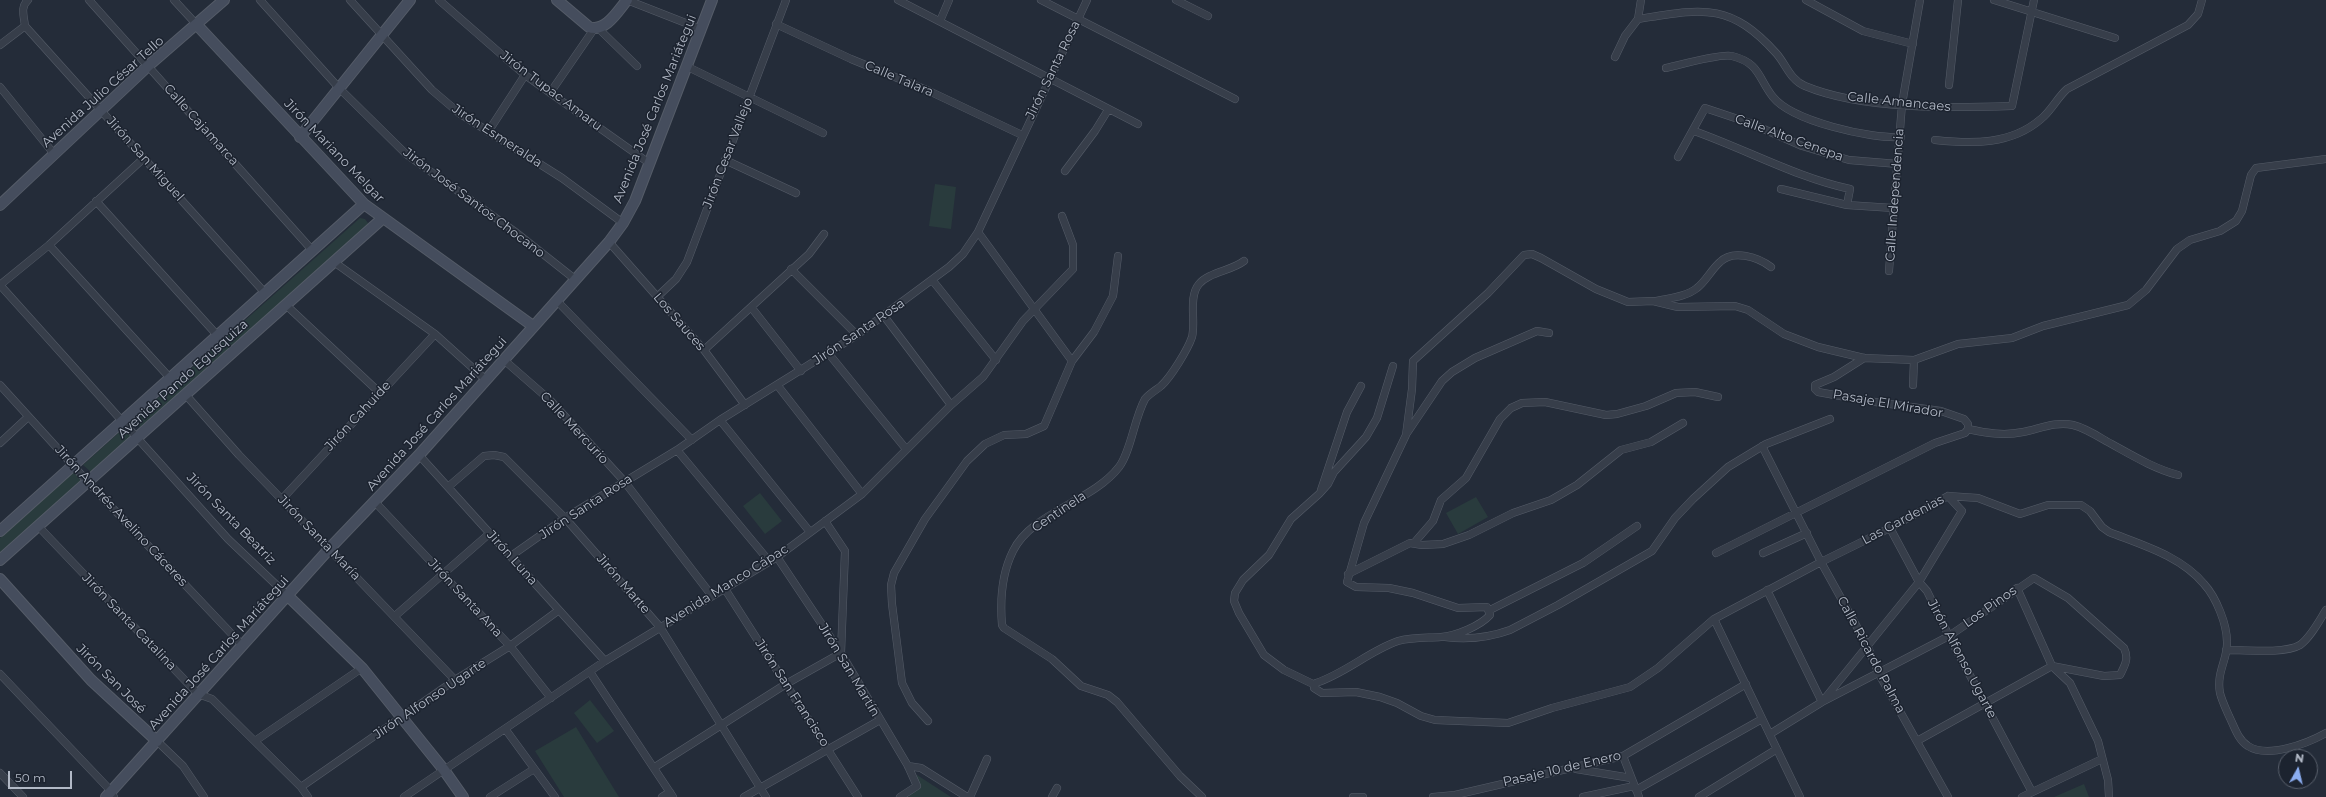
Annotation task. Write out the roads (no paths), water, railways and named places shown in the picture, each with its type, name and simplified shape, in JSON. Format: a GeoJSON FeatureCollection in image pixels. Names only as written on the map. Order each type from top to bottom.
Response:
{"type":"FeatureCollection","features":[{"type":"Feature","properties":{"kind":"street"},"geometry":{"type":"LineString","coordinates":[[0,45],[25,26],[22,8],[28,0]]}},
{"type":"Feature","properties":{"kind":"street","name":"Calle Cajamarca"},"geometry":{"type":"LineString","coordinates":[[89,0],[312,250]]}},
{"type":"Feature","properties":{"kind":"street","name":"Jirón Mariano Melgar"},"geometry":{"type":"LineString","coordinates":[[174,0],[364,204],[382,218],[416,240],[533,326]]}},
{"type":"Feature","properties":{"kind":"street","name":"Avenida Julio César Tello"},"geometry":{"type":"LineString","coordinates":[[0,205],[148,66],[224,0]]}},
{"type":"Feature","properties":{"kind":"street","name":"Jirón José Santos Chocano"},"geometry":{"type":"LineString","coordinates":[[260,0],[339,88],[406,154],[514,231],[576,280]]}},
{"type":"Feature","properties":{"kind":"street","name":"Jirón Esmeralda"},"geometry":{"type":"LineString","coordinates":[[350,0],[381,36],[432,90],[459,114],[562,178],[623,223]]}},
{"type":"Feature","properties":{"kind":"street"},"geometry":{"type":"LineString","coordinates":[[300,137],[410,0]]}},
{"type":"Feature","properties":{"kind":"street","name":"Jirón Tupac Amaru"},"geometry":{"type":"LineString","coordinates":[[439,0],[524,75],[649,163]]}},
{"type":"Feature","properties":{"kind":"street"},"geometry":{"type":"LineString","coordinates":[[557,0],[589,27],[596,29],[637,66]]}},
{"type":"Feature","properties":{"kind":"street"},"geometry":{"type":"LineString","coordinates":[[550,93],[596,29],[606,24],[627,0],[701,29]]}},
{"type":"Feature","properties":{"kind":"street","name":"Avenida José Carlos Mariátegui"},"geometry":{"type":"LineString","coordinates":[[110,795],[198,694],[244,646],[330,548],[419,455],[609,242],[623,223],[635,201],[688,67],[712,0]]}},
{"type":"Feature","properties":{"kind":"street","name":"Jirón Cesar Vallejo"},"geometry":{"type":"LineString","coordinates":[[657,297],[676,279],[687,262],[786,0]]}},
{"type":"Feature","properties":{"kind":"street"},"geometry":{"type":"LineString","coordinates":[[898,0],[1050,78],[1108,110],[1138,124]]}},
{"type":"Feature","properties":{"kind":"street"},"geometry":{"type":"LineString","coordinates":[[940,21],[949,0]]}},
{"type":"Feature","properties":{"kind":"street"},"geometry":{"type":"LineString","coordinates":[[1041,0],[1235,99]]}},
{"type":"Feature","properties":{"kind":"street","name":"Jirón Santa Rosa"},"geometry":{"type":"LineString","coordinates":[[511,556],[565,518],[677,450],[720,420],[829,354],[933,280],[963,254],[978,232],[1022,135],[1087,0]]}},
{"type":"Feature","properties":{"kind":"street"},"geometry":{"type":"LineString","coordinates":[[1176,0],[1208,16]]}},
{"type":"Feature","properties":{"kind":"street"},"geometry":{"type":"LineString","coordinates":[[1615,57],[1625,36],[1638,18],[1641,0]]}},
{"type":"Feature","properties":{"kind":"street"},"geometry":{"type":"LineString","coordinates":[[1806,0],[1863,31],[1913,44]]}},
{"type":"Feature","properties":{"kind":"street"},"geometry":{"type":"LineString","coordinates":[[1819,8],[1820,0]]}},
{"type":"Feature","properties":{"kind":"street","name":"Calle Independencia"},"geometry":{"type":"LineString","coordinates":[[1890,271],[1894,235],[1893,208],[1901,137],[1902,104],[1920,0]]}},
{"type":"Feature","properties":{"kind":"street"},"geometry":{"type":"LineString","coordinates":[[1949,85],[1958,0]]}},
{"type":"Feature","properties":{"kind":"street"},"geometry":{"type":"LineString","coordinates":[[1994,0],[2115,38]]}},
{"type":"Feature","properties":{"kind":"street","name":"Calle Amancaes"},"geometry":{"type":"LineString","coordinates":[[1638,18],[1687,11],[1718,12],[1746,25],[1758,35],[1777,54],[1795,81],[1804,86],[1868,102],[1945,109],[2012,106],[2034,0]]}},
{"type":"Feature","properties":{"kind":"street"},"geometry":{"type":"LineString","coordinates":[[1935,140],[1976,144],[2015,134],[2042,118],[2057,98],[2067,89],[2130,57],[2167,34],[2195,20],[2202,0]]}},
{"type":"Feature","properties":{"kind":"street","name":"Calle Talara"},"geometry":{"type":"LineString","coordinates":[[776,24],[851,59],[929,91],[1022,135]]}},
{"type":"Feature","properties":{"kind":"street","name":"Jirón San Miguel"},"geometry":{"type":"LineString","coordinates":[[25,26],[265,293]]}},
{"type":"Feature","properties":{"kind":"street"},"geometry":{"type":"LineString","coordinates":[[1666,68],[1730,55],[1743,60],[1758,70],[1773,97],[1788,110],[1846,130],[1887,138],[1901,137]]}},
{"type":"Feature","properties":{"kind":"street"},"geometry":{"type":"LineString","coordinates":[[688,67],[823,133]]}},
{"type":"Feature","properties":{"kind":"street"},"geometry":{"type":"LineString","coordinates":[[488,132],[524,75]]}},
{"type":"Feature","properties":{"kind":"street"},"geometry":{"type":"LineString","coordinates":[[0,87],[54,154]]}},
{"type":"Feature","properties":{"kind":"street","name":"Calle Alto Cenepa"},"geometry":{"type":"LineString","coordinates":[[1694,131],[1705,108],[1750,122],[1802,146],[1849,160],[1898,164]]}},
{"type":"Feature","properties":{"kind":"street"},"geometry":{"type":"LineString","coordinates":[[1065,171],[1096,131],[1108,110]]}},
{"type":"Feature","properties":{"kind":"street"},"geometry":{"type":"LineString","coordinates":[[1678,157],[1694,131],[1736,145],[1809,177],[1850,189],[1847,205]]}},
{"type":"Feature","properties":{"kind":"street"},"geometry":{"type":"LineString","coordinates":[[0,285],[49,245],[144,158]]}},
{"type":"Feature","properties":{"kind":"street"},"geometry":{"type":"LineString","coordinates":[[1654,301],[1678,306],[1735,306],[1748,310],[1798,341],[1864,358],[1914,360],[1958,344],[2012,338],[2043,326],[2128,305],[2146,290],[2177,249],[2190,240],[2220,231],[2236,221],[2242,212],[2251,175],[2256,168],[2326,159]]}},
{"type":"Feature","properties":{"kind":"street"},"geometry":{"type":"LineString","coordinates":[[725,160],[796,193]]}},
{"type":"Feature","properties":{"kind":"street"},"geometry":{"type":"LineString","coordinates":[[1781,189],[1847,205],[1893,208]]}},
{"type":"Feature","properties":{"kind":"street"},"geometry":{"type":"LineString","coordinates":[[96,201],[217,335]]}},
{"type":"Feature","properties":{"kind":"street","name":"Avenida Pando Egusquiza"},"geometry":{"type":"LineString","coordinates":[[0,531],[364,204]]}},
{"type":"Feature","properties":{"kind":"street","name":"Avenida Manco Cápac"},"geometry":{"type":"LineString","coordinates":[[404,797],[506,730],[606,661],[777,557],[862,494],[951,405],[983,377],[1023,321],[1073,269],[1073,245],[1062,216]]}},
{"type":"Feature","properties":{"kind":"street","name":"Avenida Pando Egusquiza"},"geometry":{"type":"LineString","coordinates":[[0,560],[382,218]]}},
{"type":"Feature","properties":{"kind":"street"},"geometry":{"type":"LineString","coordinates":[[978,232],[1072,361]]}},
{"type":"Feature","properties":{"kind":"street"},"geometry":{"type":"LineString","coordinates":[[704,350],[809,254],[824,234]]}},
{"type":"Feature","properties":{"kind":"street","name":"Los Sauces"},"geometry":{"type":"LineString","coordinates":[[609,242],[704,350],[745,405]]}},
{"type":"Feature","properties":{"kind":"street"},"geometry":{"type":"LineString","coordinates":[[49,245],[170,378]]}},
{"type":"Feature","properties":{"kind":"street"},"geometry":{"type":"LineString","coordinates":[[1406,435],[1412,389],[1413,361],[1488,292],[1524,255],[1532,254],[1541,258],[1614,297],[1628,302],[1654,301],[1686,294],[1697,288],[1720,262],[1732,256],[1756,258],[1772,267]]}},
{"type":"Feature","properties":{"kind":"street"},"geometry":{"type":"LineString","coordinates":[[928,721],[912,703],[902,684],[892,604],[891,585],[894,573],[925,520],[967,461],[985,444],[1004,435],[1026,434],[1044,426],[1072,361],[1094,332],[1113,296],[1118,256]]}},
{"type":"Feature","properties":{"kind":"street","name":"Centinela"},"geometry":{"type":"LineString","coordinates":[[1202,797],[1180,776],[1117,702],[1108,695],[1081,686],[1052,659],[1004,628],[1002,625],[1001,600],[1003,586],[1013,551],[1024,535],[1084,495],[1120,466],[1138,412],[1147,397],[1171,375],[1191,339],[1194,293],[1198,284],[1207,277],[1234,268],[1244,261]]}},
{"type":"Feature","properties":{"kind":"street"},"geometry":{"type":"LineString","coordinates":[[334,262],[435,334],[486,380]]}},
{"type":"Feature","properties":{"kind":"street"},"geometry":{"type":"LineString","coordinates":[[791,269],[857,335]]}},
{"type":"Feature","properties":{"kind":"street"},"geometry":{"type":"LineString","coordinates":[[933,280],[996,360]]}},
{"type":"Feature","properties":{"kind":"street","name":"Jirón Santa Beatriz"},"geometry":{"type":"LineString","coordinates":[[0,285],[228,539],[362,668],[444,770],[463,797]]}},
{"type":"Feature","properties":{"kind":"street"},"geometry":{"type":"LineString","coordinates":[[557,301],[692,440]]}},
{"type":"Feature","properties":{"kind":"street"},"geometry":{"type":"LineString","coordinates":[[286,304],[380,393]]}},
{"type":"Feature","properties":{"kind":"street"},"geometry":{"type":"LineString","coordinates":[[751,307],[801,371]]}},
{"type":"Feature","properties":{"kind":"street"},"geometry":{"type":"LineString","coordinates":[[884,316],[951,405]]}},
{"type":"Feature","properties":{"kind":"street"},"geometry":{"type":"LineString","coordinates":[[1490,610],[1487,607],[1481,606],[1458,608],[1413,593],[1389,588],[1356,587],[1347,582],[1348,574],[1364,524],[1406,435],[1442,380],[1475,358],[1537,331],[1549,333]]}},
{"type":"Feature","properties":{"kind":"street","name":"Jirón Cahuide"},"geometry":{"type":"LineString","coordinates":[[282,499],[435,334]]}},
{"type":"Feature","properties":{"kind":"street"},"geometry":{"type":"LineString","coordinates":[[829,354],[906,449]]}},
{"type":"Feature","properties":{"kind":"street","name":"Pasaje El Mirador"},"geometry":{"type":"LineString","coordinates":[[1716,553],[1935,443],[1965,433],[1968,429],[1968,424],[1964,419],[1941,411],[1868,402],[1818,392],[1815,389],[1815,385],[1834,377],[1864,358]]}},
{"type":"Feature","properties":{"kind":"street","name":"Calle Mercurio"},"geometry":{"type":"LineString","coordinates":[[504,360],[551,401],[624,482],[712,596]]}},
{"type":"Feature","properties":{"kind":"street"},"geometry":{"type":"LineString","coordinates":[[1913,385],[1914,360]]}},
{"type":"Feature","properties":{"kind":"street"},"geometry":{"type":"LineString","coordinates":[[1392,366],[1377,418],[1366,437],[1334,472],[1328,484],[1319,494],[1291,519],[1269,555],[1238,586],[1234,601],[1249,632],[1264,654],[1284,670],[1315,685],[1316,682],[1347,670],[1398,642],[1414,638],[1443,637],[1482,639],[1510,630],[1558,605],[1652,551],[1675,518],[1693,499],[1728,467],[1762,446],[1793,432],[1830,419]]}},
{"type":"Feature","properties":{"kind":"street","name":"Jirón Andrés Avelino Cáceres"},"geometry":{"type":"LineString","coordinates":[[0,385],[88,482],[244,646]]}},
{"type":"Feature","properties":{"kind":"street"},"geometry":{"type":"LineString","coordinates":[[778,386],[862,494]]}},
{"type":"Feature","properties":{"kind":"street"},"geometry":{"type":"LineString","coordinates":[[1319,494],[1347,412],[1361,386]]}},
{"type":"Feature","properties":{"kind":"street"},"geometry":{"type":"LineString","coordinates":[[1414,543],[1433,522],[1441,500],[1466,478],[1500,419],[1511,408],[1522,403],[1545,402],[1606,415],[1628,412],[1676,392],[1695,392],[1718,397]]}},
{"type":"Feature","properties":{"kind":"street","name":"Jirón Santa María"},"geometry":{"type":"LineString","coordinates":[[185,394],[239,455],[330,548],[455,680]]}},
{"type":"Feature","properties":{"kind":"street"},"geometry":{"type":"LineString","coordinates":[[0,443],[28,417]]}},
{"type":"Feature","properties":{"kind":"street"},"geometry":{"type":"LineString","coordinates":[[720,420],[810,532]]}},
{"type":"Feature","properties":{"kind":"street"},"geometry":{"type":"LineString","coordinates":[[1348,574],[1410,543],[1422,545],[1443,544],[1469,535],[1520,511],[1551,500],[1577,485],[1621,450],[1651,442],[1683,423]]}},
{"type":"Feature","properties":{"kind":"street"},"geometry":{"type":"LineString","coordinates":[[1968,429],[1986,433],[2004,434],[2022,432],[2042,426],[2072,425],[2088,431],[2152,466],[2178,475]]}},
{"type":"Feature","properties":{"kind":"street","name":"Calle Ricardo Palma"},"geometry":{"type":"LineString","coordinates":[[1762,446],[1821,562],[1867,645],[1879,674],[1948,797]]}},
{"type":"Feature","properties":{"kind":"street"},"geometry":{"type":"LineString","coordinates":[[677,450],[769,561]]}},
{"type":"Feature","properties":{"kind":"street","name":"Jirón Luna"},"geometry":{"type":"LineString","coordinates":[[419,455],[606,661]]}},
{"type":"Feature","properties":{"kind":"street","name":"Jirón Marte"},"geometry":{"type":"LineString","coordinates":[[448,487],[484,456],[494,455],[504,457],[565,518],[660,627],[766,797]]}},
{"type":"Feature","properties":{"kind":"street"},"geometry":{"type":"LineString","coordinates":[[1770,734],[1822,702],[1919,582],[1962,511],[1948,496]]}},
{"type":"Feature","properties":{"kind":"street","name":"Las Gardenias"},"geometry":{"type":"LineString","coordinates":[[1315,685],[1317,691],[1322,693],[1356,692],[1380,697],[1397,703],[1421,716],[1435,720],[1508,723],[1552,708],[1630,687],[1658,668],[1714,619],[1821,562],[1890,528],[1948,496],[1978,498],[2020,514],[2048,505],[2064,503],[2081,505],[2090,511],[2109,532],[2178,561],[2204,584],[2220,614],[2228,643],[2220,670],[2220,693],[2236,732],[2248,746],[2259,750],[2281,749],[2307,743],[2326,733]]}},
{"type":"Feature","properties":{"kind":"street","name":"Jirón Santa Ana"},"geometry":{"type":"LineString","coordinates":[[375,502],[510,646],[551,698]]}},
{"type":"Feature","properties":{"kind":"street"},"geometry":{"type":"LineString","coordinates":[[655,767],[786,684],[841,654],[845,551],[825,521]]}},
{"type":"Feature","properties":{"kind":"street","name":"Jirón Santa Catalina"},"geometry":{"type":"LineString","coordinates":[[38,526],[198,694],[212,699],[301,787],[308,797]]}},
{"type":"Feature","properties":{"kind":"street"},"geometry":{"type":"LineString","coordinates":[[1490,610],[1583,563],[1637,526]]}},
{"type":"Feature","properties":{"kind":"street","name":"Jirón Alfonso Ugarte"},"geometry":{"type":"LineString","coordinates":[[1890,528],[1919,582],[1927,591],[1948,636],[1986,704],[2032,792]]}},
{"type":"Feature","properties":{"kind":"street"},"geometry":{"type":"LineString","coordinates":[[395,616],[490,533]]}},
{"type":"Feature","properties":{"kind":"street"},"geometry":{"type":"LineString","coordinates":[[1763,553],[1807,533]]}},
{"type":"Feature","properties":{"kind":"street","name":"Jirón San Martín"},"geometry":{"type":"LineString","coordinates":[[777,557],[841,654],[908,766],[917,786],[900,797]]}},
{"type":"Feature","properties":{"kind":"street","name":"Jirón San José"},"geometry":{"type":"LineString","coordinates":[[0,579],[91,680],[183,766],[204,797]]}},
{"type":"Feature","properties":{"kind":"street","name":"Los Pinos"},"geometry":{"type":"LineString","coordinates":[[1822,702],[1879,674],[1948,636],[2030,580],[2038,579],[2068,598],[2124,648],[2127,653],[2127,662],[2120,675],[2104,676],[2052,666]]}},
{"type":"Feature","properties":{"kind":"street"},"geometry":{"type":"LineString","coordinates":[[2017,588],[2052,666],[2070,683],[2098,740],[2108,780],[2109,797]]}},
{"type":"Feature","properties":{"kind":"street","name":"Jirón San Francisco"},"geometry":{"type":"LineString","coordinates":[[725,589],[858,797]]}},
{"type":"Feature","properties":{"kind":"street"},"geometry":{"type":"LineString","coordinates":[[1767,590],[1822,702]]}},
{"type":"Feature","properties":{"kind":"street","name":"Jirón Alfonso Ugarte"},"geometry":{"type":"LineString","coordinates":[[301,787],[455,680],[510,646],[559,610]]}},
{"type":"Feature","properties":{"kind":"street"},"geometry":{"type":"LineString","coordinates":[[1443,637],[1484,622],[1490,615],[1490,610]]}},
{"type":"Feature","properties":{"kind":"street"},"geometry":{"type":"LineString","coordinates":[[2226,650],[2287,649],[2300,645],[2309,636],[2326,610]]}},
{"type":"Feature","properties":{"kind":"street"},"geometry":{"type":"LineString","coordinates":[[1714,619],[1800,797]]}},
{"type":"Feature","properties":{"kind":"street"},"geometry":{"type":"LineString","coordinates":[[1917,742],[2052,666]]}},
{"type":"Feature","properties":{"kind":"street"},"geometry":{"type":"LineString","coordinates":[[255,741],[362,668]]}},
{"type":"Feature","properties":{"kind":"street"},"geometry":{"type":"LineString","coordinates":[[590,672],[672,794],[662,797]]}},
{"type":"Feature","properties":{"kind":"street"},"geometry":{"type":"LineString","coordinates":[[0,674],[110,795]]}},
{"type":"Feature","properties":{"kind":"street","name":"Pasaje 10 de Enero"},"geometry":{"type":"LineString","coordinates":[[1433,797],[1455,795],[1623,756],[1746,684]]}},
{"type":"Feature","properties":{"kind":"street"},"geometry":{"type":"LineString","coordinates":[[1584,797],[1635,788],[1762,719]]}},
{"type":"Feature","properties":{"kind":"street"},"geometry":{"type":"LineString","coordinates":[[744,797],[880,720]]}},
{"type":"Feature","properties":{"kind":"street"},"geometry":{"type":"LineString","coordinates":[[506,730],[555,797]]}},
{"type":"Feature","properties":{"kind":"street"},"geometry":{"type":"LineString","coordinates":[[1698,797],[1777,749]]}},
{"type":"Feature","properties":{"kind":"street"},"geometry":{"type":"LineString","coordinates":[[1623,756],[1639,797]]}},
{"type":"Feature","properties":{"kind":"street"},"geometry":{"type":"LineString","coordinates":[[970,797],[987,759]]}},
{"type":"Feature","properties":{"kind":"street"},"geometry":{"type":"LineString","coordinates":[[2022,797],[2102,759]]}},
{"type":"Feature","properties":{"kind":"street"},"geometry":{"type":"LineString","coordinates":[[908,766],[921,768],[967,797]]}},
{"type":"Feature","properties":{"kind":"street"},"geometry":{"type":"LineString","coordinates":[[1572,768],[1631,778]]}},
{"type":"Feature","properties":{"kind":"street"},"geometry":{"type":"LineString","coordinates":[[490,797],[534,769]]}},
{"type":"Feature","properties":{"kind":"street"},"geometry":{"type":"LineString","coordinates":[[0,773],[24,797]]}},
{"type":"Feature","properties":{"kind":"street"},"geometry":{"type":"LineString","coordinates":[[1052,797],[1057,788]]}},
{"type":"Feature","properties":{"kind":"street"},"geometry":{"type":"LineString","coordinates":[[1353,797],[1363,797]]}}]}
